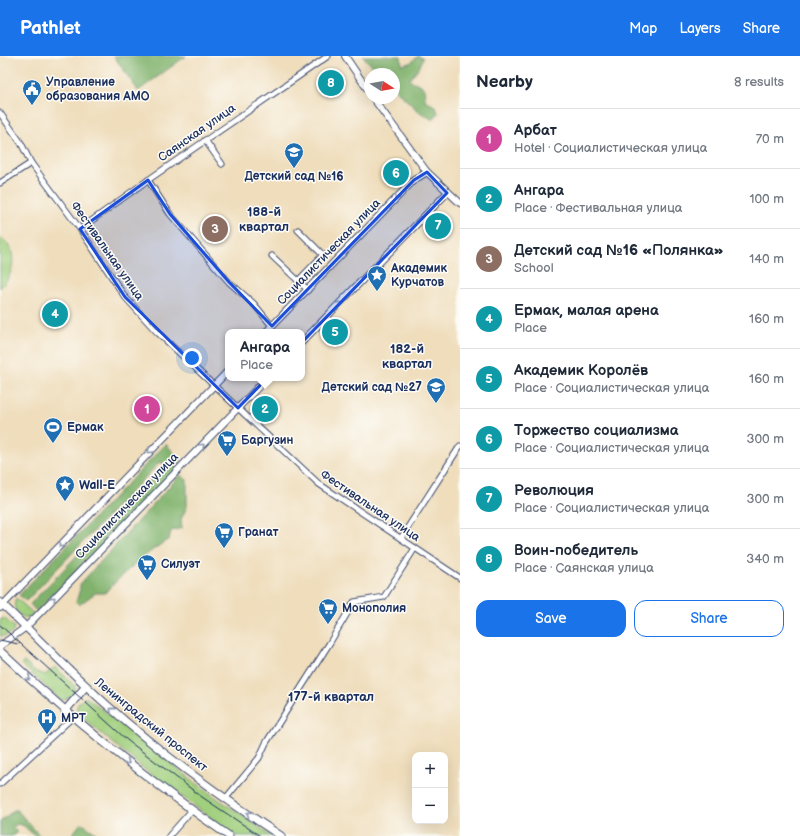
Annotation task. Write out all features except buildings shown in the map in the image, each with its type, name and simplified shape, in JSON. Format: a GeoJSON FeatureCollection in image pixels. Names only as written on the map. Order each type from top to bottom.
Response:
{"type":"FeatureCollection","features":[{"type":"Feature","properties":{"kind":"main road","name":"Ленинградский проспект"},"geometry":{"type":"LineString","coordinates":[[1,605],[26,627],[86,686],[139,732],[226,798],[281,836]]}},
{"type":"Feature","properties":{"kind":"main road"},"geometry":{"type":"LineString","coordinates":[[0,651],[65,711],[126,761],[229,836]]}},
{"type":"Feature","properties":{"kind":"main road"},"geometry":{"type":"LineString","coordinates":[[65,711],[86,686]]}},
{"type":"Feature","properties":{"kind":"street","name":"Саянская улица"},"geometry":{"type":"LineString","coordinates":[[80,229],[205,140],[328,56]]}},
{"type":"Feature","properties":{"kind":"street"},"geometry":{"type":"LineString","coordinates":[[344,56],[364,84]]}},
{"type":"Feature","properties":{"kind":"street"},"geometry":{"type":"LineString","coordinates":[[377,104],[427,172],[460,203]]}},
{"type":"Feature","properties":{"kind":"street","name":"Фестивальная улица"},"geometry":{"type":"LineString","coordinates":[[0,113],[21,143],[32,163],[80,229],[125,297],[158,332],[319,484],[460,578]]}},
{"type":"Feature","properties":{"kind":"street"},"geometry":{"type":"LineString","coordinates":[[205,140],[222,164]]}},
{"type":"Feature","properties":{"kind":"street"},"geometry":{"type":"LineString","coordinates":[[0,183],[32,163]]}},
{"type":"Feature","properties":{"kind":"street","name":"Социалистическая улица"},"geometry":{"type":"LineString","coordinates":[[269,329],[414,180],[427,172]]}},
{"type":"Feature","properties":{"kind":"street"},"geometry":{"type":"LineString","coordinates":[[148,180],[170,214],[229,282],[254,304],[272,326]]}},
{"type":"Feature","properties":{"kind":"street"},"geometry":{"type":"LineString","coordinates":[[305,339],[447,192]]}},
{"type":"Feature","properties":{"kind":"street"},"geometry":{"type":"LineString","coordinates":[[298,230],[323,255],[298,281]]}},
{"type":"Feature","properties":{"kind":"street"},"geometry":{"type":"LineString","coordinates":[[272,256],[308,290]]}},
{"type":"Feature","properties":{"kind":"street","name":"Социалистическая улица"},"geometry":{"type":"LineString","coordinates":[[1,605],[225,374]]}},
{"type":"Feature","properties":{"kind":"street","name":"Социалистическая улица"},"geometry":{"type":"LineString","coordinates":[[0,646],[26,627],[264,381]]}},
{"type":"Feature","properties":{"kind":"street"},"geometry":{"type":"LineString","coordinates":[[401,538],[460,446]]}},
{"type":"Feature","properties":{"kind":"street"},"geometry":{"type":"LineString","coordinates":[[226,798],[259,758],[266,743],[354,602],[384,597],[415,548]]}},
{"type":"Feature","properties":{"kind":"street"},"geometry":{"type":"LineString","coordinates":[[0,784],[73,717]]}},
{"type":"Feature","properties":{"kind":"street"},"geometry":{"type":"LineString","coordinates":[[169,836],[192,810]]}},
{"type":"Feature","properties":{"kind":"highlighted area"},"geometry":{"type":"Polygon","coordinates":[[[427,172],[447,193],[238,408],[125,297],[80,229],[148,180],[170,214],[229,282],[272,326],[414,180],[427,172]]]}},
{"type":"Feature","properties":{"kind":"green space"},"geometry":{"type":"Polygon","coordinates":[[[114,56],[186,56],[138,91],[114,56]]]}},
{"type":"Feature","properties":{"kind":"green space"},"geometry":{"type":"Polygon","coordinates":[[[363,56],[401,56],[402,65],[410,63],[418,56],[423,58],[420,66],[409,80],[421,85],[425,91],[425,100],[436,107],[438,113],[433,120],[418,111],[400,94],[400,68],[374,68],[363,56]]]}},
{"type":"Feature","properties":{"kind":"green space"},"geometry":{"type":"Polygon","coordinates":[[[0,237],[10,248],[13,262],[9,276],[0,288],[0,237]]]}},
{"type":"Feature","properties":{"kind":"green space"},"geometry":{"type":"Polygon","coordinates":[[[166,444],[181,461],[174,472],[37,612],[30,604],[164,466],[161,461],[26,601],[19,595],[166,444]]]}},
{"type":"Feature","properties":{"kind":"green space"},"geometry":{"type":"Polygon","coordinates":[[[180,475],[187,480],[187,507],[181,519],[182,528],[171,531],[169,539],[135,564],[105,593],[95,593],[79,605],[76,602],[80,584],[180,475]]]}},
{"type":"Feature","properties":{"kind":"green space"},"geometry":{"type":"Polygon","coordinates":[[[16,598],[34,614],[28,618],[18,614],[15,609],[16,598]]]}},
{"type":"Feature","properties":{"kind":"green space"},"geometry":{"type":"Polygon","coordinates":[[[4,618],[14,627],[13,632],[5,636],[0,636],[0,620],[4,618]]]}},
{"type":"Feature","properties":{"kind":"green space"},"geometry":{"type":"Polygon","coordinates":[[[24,662],[34,671],[45,675],[55,667],[75,686],[73,694],[70,697],[61,700],[21,664],[24,662]]]}},
{"type":"Feature","properties":{"kind":"green space"},"geometry":{"type":"Polygon","coordinates":[[[86,697],[205,790],[272,836],[236,836],[143,768],[76,712],[78,703],[86,697]]]}},
{"type":"Feature","properties":{"kind":"green space"},"geometry":{"type":"Polygon","coordinates":[[[14,810],[17,810],[40,836],[35,836],[24,826],[18,824],[12,827],[17,832],[12,836],[0,836],[0,822],[14,810]]]}},
{"type":"Feature","properties":{"kind":"green space"},"geometry":{"type":"Polygon","coordinates":[[[81,823],[96,833],[92,836],[71,836],[81,823]]]}},
{"type":"Feature","properties":{"kind":"tram line"},"geometry":{"type":"LineString","coordinates":[[0,625],[127,740],[202,797],[260,836]]}},
{"type":"Feature","properties":{"kind":"tram line"},"geometry":{"type":"LineString","coordinates":[[0,640],[18,644]]}},
{"type":"Feature","properties":{"kind":"place","name":"Воин-победитель"},"geometry":{"type":"Point","coordinates":[331,83]}},
{"type":"Feature","properties":{"kind":"place","name":"Управление образования АМО"},"geometry":{"type":"Point","coordinates":[32,106]}},
{"type":"Feature","properties":{"kind":"place","name":"Детский сад №16"},"geometry":{"type":"Point","coordinates":[294,169]}},
{"type":"Feature","properties":{"kind":"place","name":"Торжество социализма"},"geometry":{"type":"Point","coordinates":[396,173]}},
{"type":"Feature","properties":{"kind":"place","name":"Революция"},"geometry":{"type":"Point","coordinates":[438,226]}},
{"type":"Feature","properties":{"kind":"place","name":"Детский сад №16 «Полянка»"},"geometry":{"type":"Point","coordinates":[215,229]}},
{"type":"Feature","properties":{"kind":"place","name":"Академик Курчатов"},"geometry":{"type":"Point","coordinates":[377,292]}},
{"type":"Feature","properties":{"kind":"place","name":"Ермак, малая арена"},"geometry":{"type":"Point","coordinates":[55,314]}},
{"type":"Feature","properties":{"kind":"place","name":"Академик Королёв"},"geometry":{"type":"Point","coordinates":[335,332]}},
{"type":"Feature","properties":{"kind":"place","name":"Детский сад №27"},"geometry":{"type":"Point","coordinates":[436,404]}},
{"type":"Feature","properties":{"kind":"place","name":"Арбат"},"geometry":{"type":"Point","coordinates":[147,409]}},
{"type":"Feature","properties":{"kind":"place","name":"Ангара"},"geometry":{"type":"Point","coordinates":[265,409]}},
{"type":"Feature","properties":{"kind":"place","name":"Ермак"},"geometry":{"type":"Point","coordinates":[53,444]}},
{"type":"Feature","properties":{"kind":"place","name":"Баргузин"},"geometry":{"type":"Point","coordinates":[227,457]}},
{"type":"Feature","properties":{"kind":"place","name":"Wall-E"},"geometry":{"type":"Point","coordinates":[65,502]}},
{"type":"Feature","properties":{"kind":"place","name":"Гранат"},"geometry":{"type":"Point","coordinates":[224,549]}},
{"type":"Feature","properties":{"kind":"place","name":"Силуэт"},"geometry":{"type":"Point","coordinates":[147,581]}},
{"type":"Feature","properties":{"kind":"place","name":"Монополия"},"geometry":{"type":"Point","coordinates":[328,625]}},
{"type":"Feature","properties":{"kind":"place","name":"МРТ"},"geometry":{"type":"Point","coordinates":[47,735]}},
{"type":"Feature","properties":{"kind":"district","name":"188-й квартал"},"geometry":{"type":"Point","coordinates":[264,220]}},
{"type":"Feature","properties":{"kind":"district","name":"182-й квартал"},"geometry":{"type":"Point","coordinates":[407,356]}},
{"type":"Feature","properties":{"kind":"district","name":"177-й квартал"},"geometry":{"type":"Point","coordinates":[331,697]}}]}
